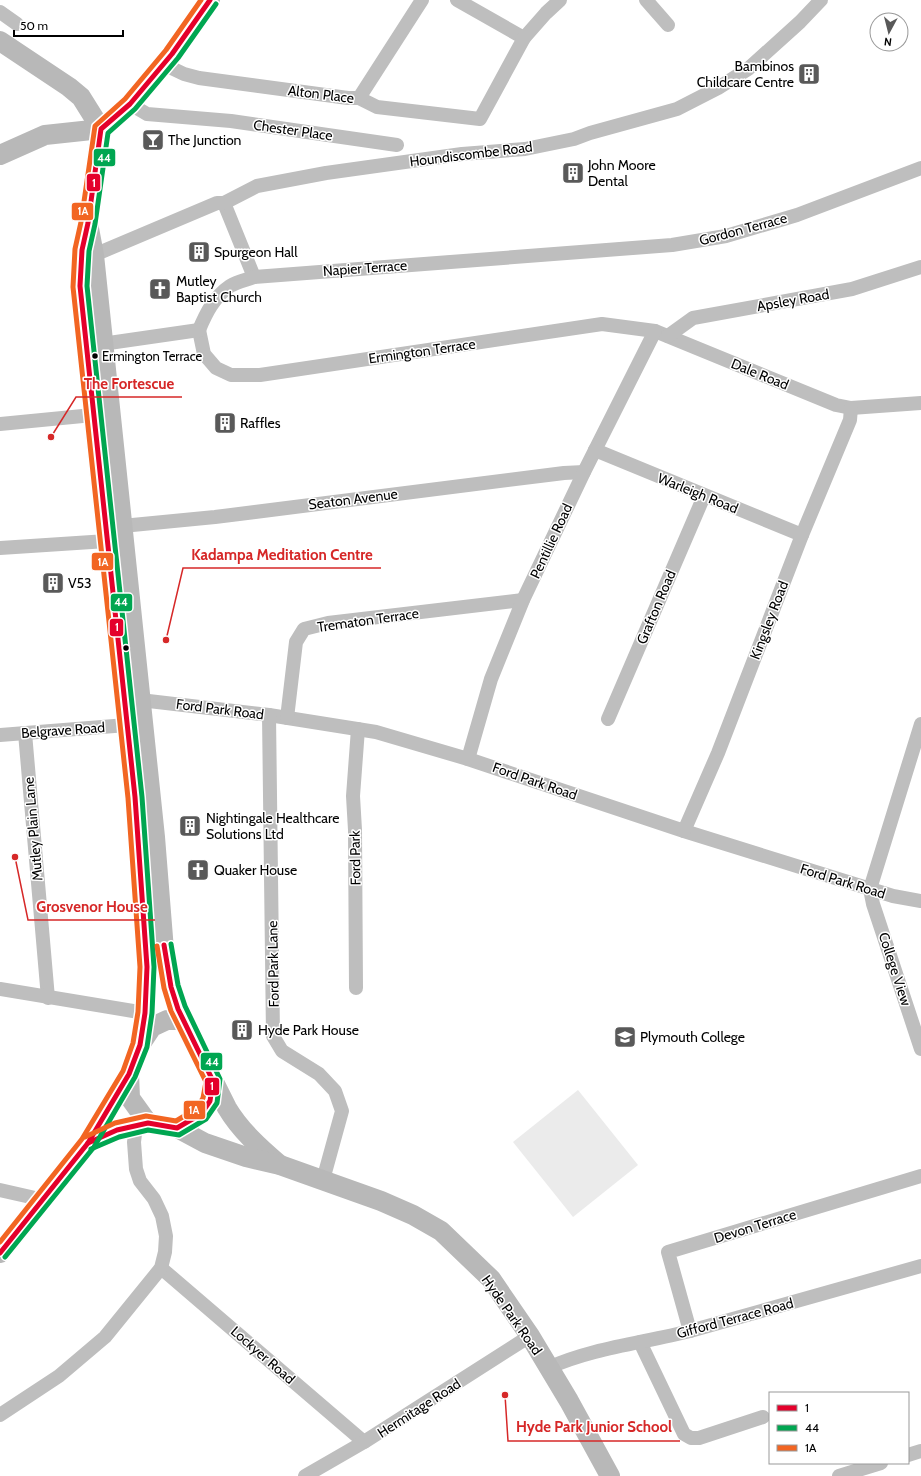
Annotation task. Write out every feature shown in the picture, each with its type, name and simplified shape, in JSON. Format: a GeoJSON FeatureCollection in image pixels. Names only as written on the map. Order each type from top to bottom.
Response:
{"type":"FeatureCollection","features":[{"type":"Feature","properties":{"kind":"main road"},"geometry":{"type":"LineString","coordinates":[[0,155],[45,135],[101,129],[136,108],[163,64],[172,54],[210,0]]}},
{"type":"Feature","properties":{"kind":"main road"},"geometry":{"type":"LineString","coordinates":[[0,40],[69,87],[81,98],[101,129],[88,223],[82,250],[80,286],[107,541],[155,837],[164,950],[171,987],[183,1020],[213,1081],[210,1101],[201,1114],[178,1128],[142,1124],[118,1130],[88,1144]]}},
{"type":"Feature","properties":{"kind":"main road"},"geometry":{"type":"LineString","coordinates":[[0,1253],[88,1144],[129,1074],[140,1045],[145,1013],[147,967],[135,797],[127,726],[132,700],[122,526],[94,255],[88,223]]}},
{"type":"Feature","properties":{"kind":"main road"},"geometry":{"type":"LineString","coordinates":[[140,1045],[152,1027],[167,1020],[183,1020]]}},
{"type":"Feature","properties":{"kind":"main road"},"geometry":{"type":"LineString","coordinates":[[129,1074],[130,1098],[142,1124]]}},
{"type":"Feature","properties":{"kind":"main road","name":"Hyde Park Road"},"geometry":{"type":"LineString","coordinates":[[213,1081],[234,1119],[259,1148],[280,1165]]}},
{"type":"Feature","properties":{"kind":"main road","name":"Hyde Park Road"},"geometry":{"type":"LineString","coordinates":[[178,1128],[205,1143],[246,1157],[280,1165],[381,1201],[413,1215],[441,1231],[491,1280],[530,1336],[569,1401],[610,1476]]}},
{"type":"Feature","properties":{"kind":"street"},"geometry":{"type":"LineString","coordinates":[[360,98],[422,0]]}},
{"type":"Feature","properties":{"kind":"street"},"geometry":{"type":"LineString","coordinates":[[458,0],[524,38],[546,13],[560,0]]}},
{"type":"Feature","properties":{"kind":"street"},"geometry":{"type":"LineString","coordinates":[[646,0],[668,25]]}},
{"type":"Feature","properties":{"kind":"street","name":"Houndiscombe Road"},"geometry":{"type":"LineString","coordinates":[[94,255],[217,203],[224,203],[257,186],[333,172],[462,154],[532,147],[574,139],[590,133],[677,109],[718,88],[748,69],[800,22],[821,0]]}},
{"type":"Feature","properties":{"kind":"street"},"geometry":{"type":"LineString","coordinates":[[0,12],[17,24]]}},
{"type":"Feature","properties":{"kind":"street","name":"Alton Place"},"geometry":{"type":"LineString","coordinates":[[163,64],[184,74],[199,78],[348,98],[360,98],[377,107],[480,119],[524,38]]}},
{"type":"Feature","properties":{"kind":"street","name":"Chester Place"},"geometry":{"type":"LineString","coordinates":[[136,108],[147,114],[231,121],[397,145]]}},
{"type":"Feature","properties":{"kind":"street","name":"Gordon Terrace"},"geometry":{"type":"LineString","coordinates":[[556,254],[672,245],[726,236],[796,214],[921,168]]}},
{"type":"Feature","properties":{"kind":"street"},"geometry":{"type":"LineString","coordinates":[[224,203],[254,277]]}},
{"type":"Feature","properties":{"kind":"street","name":"Napier Terrace"},"geometry":{"type":"LineString","coordinates":[[199,330],[207,312],[216,298],[230,286],[254,277],[556,254]]}},
{"type":"Feature","properties":{"kind":"street","name":"Apsley Road"},"geometry":{"type":"LineString","coordinates":[[662,334],[693,318],[852,289],[921,267]]}},
{"type":"Feature","properties":{"kind":"street","name":"Dale Road"},"geometry":{"type":"LineString","coordinates":[[602,324],[662,334],[799,386],[836,404],[851,408],[921,403]]}},
{"type":"Feature","properties":{"kind":"street","name":"Ermington Terrace"},"geometry":{"type":"LineString","coordinates":[[199,330],[204,354],[216,368],[232,375],[253,375],[602,324]]}},
{"type":"Feature","properties":{"kind":"street"},"geometry":{"type":"LineString","coordinates":[[102,344],[199,330]]}},
{"type":"Feature","properties":{"kind":"street","name":"Pentillie Road"},"geometry":{"type":"LineString","coordinates":[[468,759],[491,679],[523,600],[595,450],[662,334]]}},
{"type":"Feature","properties":{"kind":"street","name":"Kingsley Road"},"geometry":{"type":"LineString","coordinates":[[684,831],[718,753],[802,535],[850,420],[851,408]]}},
{"type":"Feature","properties":{"kind":"street"},"geometry":{"type":"LineString","coordinates":[[0,424],[93,415]]}},
{"type":"Feature","properties":{"kind":"street","name":"Warleigh Road"},"geometry":{"type":"LineString","coordinates":[[595,450],[802,535]]}},
{"type":"Feature","properties":{"kind":"street","name":"Seaton Avenue"},"geometry":{"type":"LineString","coordinates":[[122,526],[215,517],[564,473],[584,472]]}},
{"type":"Feature","properties":{"kind":"street","name":"Grafton Road"},"geometry":{"type":"LineString","coordinates":[[608,719],[704,496]]}},
{"type":"Feature","properties":{"kind":"street"},"geometry":{"type":"LineString","coordinates":[[1,548],[107,541]]}},
{"type":"Feature","properties":{"kind":"street","name":"Trematon Terrace"},"geometry":{"type":"LineString","coordinates":[[287,718],[296,642],[304,629],[328,623],[523,600]]}},
{"type":"Feature","properties":{"kind":"street","name":"Ford Park Road"},"geometry":{"type":"LineString","coordinates":[[132,700],[269,715],[376,732],[468,759],[684,831],[870,889],[893,896],[921,901]]}},
{"type":"Feature","properties":{"kind":"street","name":"Ford Park Lane"},"geometry":{"type":"LineString","coordinates":[[269,715],[274,1036],[282,1051],[319,1074],[335,1091],[342,1111],[323,1180]]}},
{"type":"Feature","properties":{"kind":"street"},"geometry":{"type":"LineString","coordinates":[[870,889],[921,724]]}},
{"type":"Feature","properties":{"kind":"street","name":"Belgrave Road"},"geometry":{"type":"LineString","coordinates":[[0,735],[127,726]]}},
{"type":"Feature","properties":{"kind":"street","name":"Ford Park"},"geometry":{"type":"LineString","coordinates":[[356,988],[355,830],[353,796],[358,729]]}},
{"type":"Feature","properties":{"kind":"street","name":"Mutley Plain Lane"},"geometry":{"type":"LineString","coordinates":[[25,733],[48,998]]}},
{"type":"Feature","properties":{"kind":"street","name":"College View"},"geometry":{"type":"LineString","coordinates":[[870,889],[873,904],[921,1049]]}},
{"type":"Feature","properties":{"kind":"street"},"geometry":{"type":"LineString","coordinates":[[0,989],[145,1013]]}},
{"type":"Feature","properties":{"kind":"street"},"geometry":{"type":"LineString","coordinates":[[0,1415],[59,1376],[105,1337],[161,1268],[165,1252],[165,1229],[162,1216],[154,1199],[140,1181],[136,1169],[134,1142],[142,1124]]}},
{"type":"Feature","properties":{"kind":"street","name":"Devon Terrace"},"geometry":{"type":"LineString","coordinates":[[690,1331],[668,1252],[921,1176]]}},
{"type":"Feature","properties":{"kind":"street"},"geometry":{"type":"LineString","coordinates":[[0,1190],[44,1200]]}},
{"type":"Feature","properties":{"kind":"street","name":"Gifford Terrace Road"},"geometry":{"type":"LineString","coordinates":[[548,1368],[605,1349],[690,1331],[921,1266]]}},
{"type":"Feature","properties":{"kind":"street","name":"Lockyer Road"},"geometry":{"type":"LineString","coordinates":[[161,1268],[364,1442]]}},
{"type":"Feature","properties":{"kind":"street","name":"Hermitage Road"},"geometry":{"type":"LineString","coordinates":[[305,1476],[392,1425],[530,1336]]}},
{"type":"Feature","properties":{"kind":"street"},"geometry":{"type":"LineString","coordinates":[[640,1342],[684,1434],[690,1438],[699,1438],[763,1417]]}},
{"type":"Feature","properties":{"kind":"street"},"geometry":{"type":"LineString","coordinates":[[909,1455],[921,1451]]}},
{"type":"Feature","properties":{"kind":"street"},"geometry":{"type":"LineString","coordinates":[[839,1476],[878,1464]]}},
{"type":"Feature","properties":{"kind":"shaded area"},"geometry":{"type":"Polygon","coordinates":[[[578,1090],[638,1165],[573,1217],[513,1142],[578,1090]]]}},
{"type":"Feature","properties":{"kind":"transit line","name":"1A"},"geometry":{"type":"LineString","coordinates":[[0,1242],[82,1139],[123,1071],[133,1043],[138,1012],[140,967],[128,798],[73,287],[75,249],[81,222],[95,126],[125,99],[166,50],[201,0]]}},
{"type":"Feature","properties":{"kind":"transit line","name":"1"},"geometry":{"type":"LineString","coordinates":[[0,1253],[88,1143],[129,1074],[140,1045],[145,1013],[147,967],[135,797],[80,286],[82,250],[88,223],[101,129],[130,104],[172,54],[210,0]]}},
{"type":"Feature","properties":{"kind":"transit line","name":"44"},"geometry":{"type":"LineString","coordinates":[[5,1257],[94,1147],[135,1077],[147,1047],[152,1013],[154,967],[142,797],[87,286],[89,251],[95,224],[108,133],[135,109],[178,58],[216,4]]}},
{"type":"Feature","properties":{"kind":"transit line","name":"44"},"geometry":{"type":"LineString","coordinates":[[91,1149],[119,1137],[148,1130],[179,1135],[206,1119],[217,1103],[220,1079],[185,1006],[178,985],[171,944]]}},
{"type":"Feature","properties":{"kind":"transit line","name":"1"},"geometry":{"type":"LineString","coordinates":[[88,1143],[117,1130],[148,1123],[177,1128],[201,1114],[210,1101],[213,1081],[178,1009],[171,987],[164,945]]}},
{"type":"Feature","properties":{"kind":"transit line","name":"1A"},"geometry":{"type":"LineString","coordinates":[[85,1137],[115,1123],[146,1116],[176,1121],[196,1109],[203,1098],[206,1082],[171,1011],[164,988],[157,946]]}},
{"type":"Feature","properties":{"kind":"place","name":"Bambinos Childcare Centre"},"geometry":{"type":"Point","coordinates":[809,74]}},
{"type":"Feature","properties":{"kind":"place","name":"The Junction"},"geometry":{"type":"Point","coordinates":[153,140]}},
{"type":"Feature","properties":{"kind":"place","name":"John Moore Dental"},"geometry":{"type":"Point","coordinates":[573,173]}},
{"type":"Feature","properties":{"kind":"place","name":"Spurgeon Hall"},"geometry":{"type":"Point","coordinates":[199,252]}},
{"type":"Feature","properties":{"kind":"place","name":"Mutley Baptist Church"},"geometry":{"type":"Point","coordinates":[160,289]}},
{"type":"Feature","properties":{"kind":"place","name":"Ermington Terrace"},"geometry":{"type":"Point","coordinates":[95,356]}},
{"type":"Feature","properties":{"kind":"place","name":"Raffles"},"geometry":{"type":"Point","coordinates":[225,423]}},
{"type":"Feature","properties":{"kind":"place","name":"The Fortescue"},"geometry":{"type":"Point","coordinates":[51,437]}},
{"type":"Feature","properties":{"kind":"place","name":"V53"},"geometry":{"type":"Point","coordinates":[53,583]}},
{"type":"Feature","properties":{"kind":"place","name":"Kadampa Meditation Centre"},"geometry":{"type":"Point","coordinates":[166,640]}},
{"type":"Feature","properties":{"kind":"place","name":"Nightingale Healthcare Solutions Ltd"},"geometry":{"type":"Point","coordinates":[190,826]}},
{"type":"Feature","properties":{"kind":"place","name":"Grosvenor House"},"geometry":{"type":"Point","coordinates":[15,857]}},
{"type":"Feature","properties":{"kind":"place","name":"Quaker House"},"geometry":{"type":"Point","coordinates":[198,870]}},
{"type":"Feature","properties":{"kind":"place","name":"Hyde Park House"},"geometry":{"type":"Point","coordinates":[242,1030]}},
{"type":"Feature","properties":{"kind":"place","name":"Plymouth College"},"geometry":{"type":"Point","coordinates":[625,1037]}},
{"type":"Feature","properties":{"kind":"place","name":"Hyde Park Junior School"},"geometry":{"type":"Point","coordinates":[505,1395]}}]}
